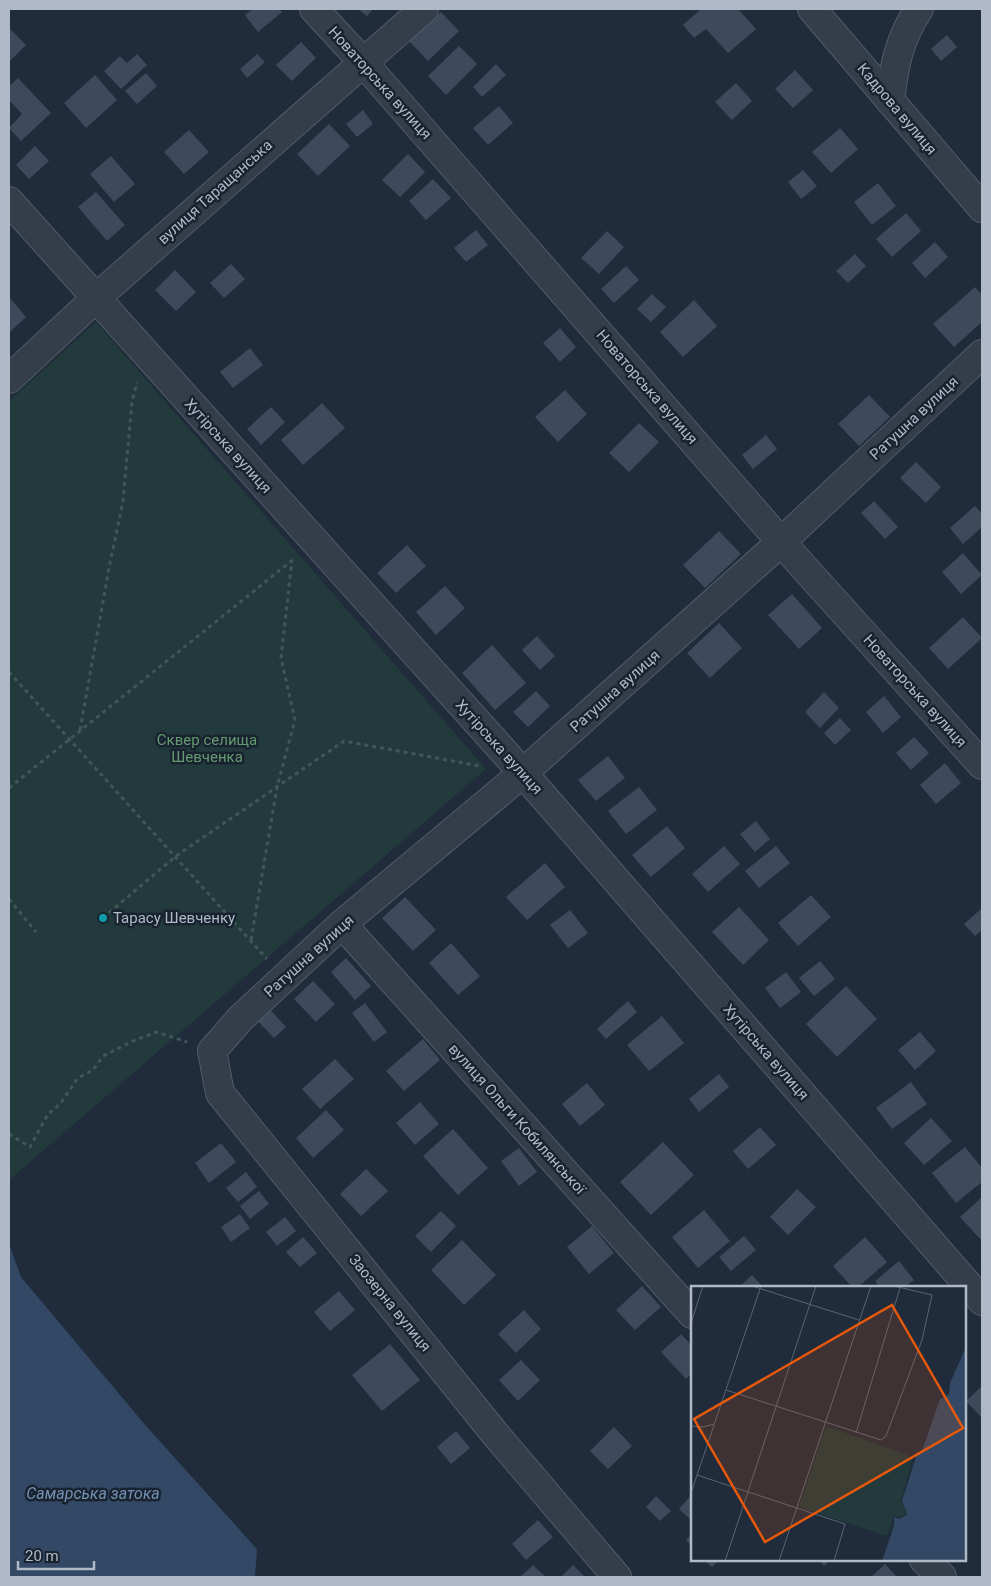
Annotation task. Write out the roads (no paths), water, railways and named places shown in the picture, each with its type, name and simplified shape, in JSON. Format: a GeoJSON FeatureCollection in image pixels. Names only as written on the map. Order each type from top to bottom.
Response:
{"type":"FeatureCollection","features":[{"type":"Feature","properties":{"kind":"street","name":"Новаторська вулиця"},"geometry":{"type":"LineString","coordinates":[[314,9],[362,61],[781,542],[982,765]]}},
{"type":"Feature","properties":{"kind":"street","name":"вулиця Таращанська"},"geometry":{"type":"LineString","coordinates":[[9,378],[362,61],[424,9]]}},
{"type":"Feature","properties":{"kind":"street","name":"Кадрова вулиця"},"geometry":{"type":"LineString","coordinates":[[812,9],[982,208]]}},
{"type":"Feature","properties":{"kind":"street"},"geometry":{"type":"LineString","coordinates":[[890,102],[897,56],[908,25],[919,9]]}},
{"type":"Feature","properties":{"kind":"street","name":"Хутірська вулиця"},"geometry":{"type":"LineString","coordinates":[[9,201],[523,773],[982,1300]]}},
{"type":"Feature","properties":{"kind":"street","name":"Ратушна вулиця"},"geometry":{"type":"LineString","coordinates":[[212,1051],[240,1019],[342,924],[523,773],[781,542],[982,354]]}},
{"type":"Feature","properties":{"kind":"street","name":"вулиця Ольги Кобилянської"},"geometry":{"type":"LineString","coordinates":[[342,924],[691,1313]]}},
{"type":"Feature","properties":{"kind":"street","name":"Заозерна вулиця"},"geometry":{"type":"LineString","coordinates":[[212,1051],[220,1093],[496,1435],[617,1577]]}},
{"type":"Feature","properties":{"kind":"street"},"geometry":{"type":"LineString","coordinates":[[925,1561],[942,1577]]}},
{"type":"Feature","properties":{"kind":"water","name":"Самарська затока"},"geometry":{"type":"Polygon","coordinates":[[[9,1244],[21,1277],[146,1426],[257,1549],[255,1577],[9,1577],[9,1244]]]}},
{"type":"Feature","properties":{"kind":"place","name":"Тарасу Шевченку"},"geometry":{"type":"Point","coordinates":[103,918]}},
{"type":"Feature","properties":{"kind":"park label","name":"Сквер селища Шевченка"},"geometry":{"type":"Point","coordinates":[207,748]}}]}
